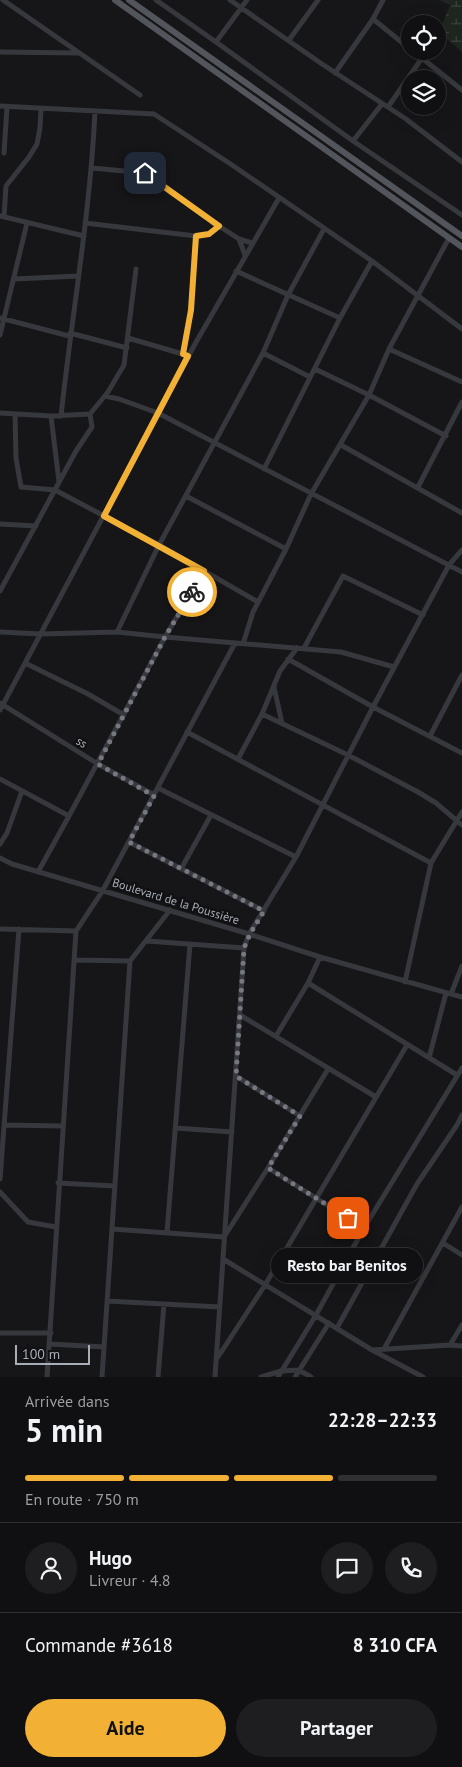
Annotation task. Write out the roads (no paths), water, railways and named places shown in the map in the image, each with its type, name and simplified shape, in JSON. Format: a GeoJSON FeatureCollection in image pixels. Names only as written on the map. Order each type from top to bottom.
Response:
{"type":"FeatureCollection","features":[{"type":"Feature","properties":{"kind":"main road"},"geometry":{"type":"LineString","coordinates":[[115,0],[462,247]]}},
{"type":"Feature","properties":{"kind":"main road"},"geometry":{"type":"LineString","coordinates":[[129,0],[462,236]]}},
{"type":"Feature","properties":{"kind":"street"},"geometry":{"type":"LineString","coordinates":[[3,0],[140,95]]}},
{"type":"Feature","properties":{"kind":"street"},"geometry":{"type":"LineString","coordinates":[[156,0],[352,141],[462,215]]}},
{"type":"Feature","properties":{"kind":"street"},"geometry":{"type":"LineString","coordinates":[[230,0],[416,127],[462,162]]}},
{"type":"Feature","properties":{"kind":"street"},"geometry":{"type":"LineString","coordinates":[[216,42],[247,0]]}},
{"type":"Feature","properties":{"kind":"street"},"geometry":{"type":"LineString","coordinates":[[289,40],[318,0]]}},
{"type":"Feature","properties":{"kind":"street"},"geometry":{"type":"LineString","coordinates":[[335,73],[373,19],[383,0]]}},
{"type":"Feature","properties":{"kind":"street"},"geometry":{"type":"LineString","coordinates":[[373,19],[401,42]]}},
{"type":"Feature","properties":{"kind":"street"},"geometry":{"type":"LineString","coordinates":[[0,52],[79,53]]}},
{"type":"Feature","properties":{"kind":"street"},"geometry":{"type":"LineString","coordinates":[[388,108],[421,60]]}},
{"type":"Feature","properties":{"kind":"street"},"geometry":{"type":"LineString","coordinates":[[424,60],[462,90]]}},
{"type":"Feature","properties":{"kind":"street"},"geometry":{"type":"LineString","coordinates":[[352,141],[382,104]]}},
{"type":"Feature","properties":{"kind":"street"},"geometry":{"type":"LineString","coordinates":[[0,106],[154,114],[232,165],[418,294],[462,329]]}},
{"type":"Feature","properties":{"kind":"street"},"geometry":{"type":"LineString","coordinates":[[4,154],[7,107]]}},
{"type":"Feature","properties":{"kind":"street"},"geometry":{"type":"LineString","coordinates":[[41,109],[37,144],[6,186],[2,217],[84,236]]}},
{"type":"Feature","properties":{"kind":"street"},"geometry":{"type":"LineString","coordinates":[[60,416],[92,168],[95,112]]}},
{"type":"Feature","properties":{"kind":"street"},"geometry":{"type":"LineString","coordinates":[[92,168],[145,173],[219,226],[239,239],[252,244]]}},
{"type":"Feature","properties":{"kind":"street"},"geometry":{"type":"LineString","coordinates":[[0,186],[6,186]]}},
{"type":"Feature","properties":{"kind":"street"},"geometry":{"type":"LineString","coordinates":[[1,706],[104,516],[186,355],[279,198]]}},
{"type":"Feature","properties":{"kind":"street"},"geometry":{"type":"LineString","coordinates":[[0,335],[2,318],[14,279],[27,223]]}},
{"type":"Feature","properties":{"kind":"street"},"geometry":{"type":"LineString","coordinates":[[85,223],[196,236],[209,234],[219,226]]}},
{"type":"Feature","properties":{"kind":"street"},"geometry":{"type":"LineString","coordinates":[[117,632],[159,545],[263,353],[288,295],[324,229]]}},
{"type":"Feature","properties":{"kind":"street"},"geometry":{"type":"LineString","coordinates":[[186,355],[196,236]]}},
{"type":"Feature","properties":{"kind":"street"},"geometry":{"type":"LineString","coordinates":[[243,644],[253,612],[286,549],[311,494],[341,445],[368,395],[389,349],[449,238]]}},
{"type":"Feature","properties":{"kind":"street"},"geometry":{"type":"LineString","coordinates":[[239,239],[245,255]]}},
{"type":"Feature","properties":{"kind":"street"},"geometry":{"type":"LineString","coordinates":[[264,469],[340,318],[372,262]]}},
{"type":"Feature","properties":{"kind":"street"},"geometry":{"type":"LineString","coordinates":[[0,413],[51,416],[90,414],[105,396],[122,369],[127,348],[136,269]]}},
{"type":"Feature","properties":{"kind":"street"},"geometry":{"type":"LineString","coordinates":[[236,271],[340,318]]}},
{"type":"Feature","properties":{"kind":"street"},"geometry":{"type":"LineString","coordinates":[[14,279],[78,276]]}},
{"type":"Feature","properties":{"kind":"street"},"geometry":{"type":"LineString","coordinates":[[2,318],[127,348]]}},
{"type":"Feature","properties":{"kind":"street"},"geometry":{"type":"LineString","coordinates":[[128,338],[186,355]]}},
{"type":"Feature","properties":{"kind":"street"},"geometry":{"type":"LineString","coordinates":[[389,349],[462,382]]}},
{"type":"Feature","properties":{"kind":"street"},"geometry":{"type":"LineString","coordinates":[[263,353],[310,377]]}},
{"type":"Feature","properties":{"kind":"street"},"geometry":{"type":"LineString","coordinates":[[314,369],[446,436]]}},
{"type":"Feature","properties":{"kind":"street"},"geometry":{"type":"LineString","coordinates":[[105,396],[158,413],[462,572]]}},
{"type":"Feature","properties":{"kind":"street"},"geometry":{"type":"LineString","coordinates":[[418,488],[461,409],[462,402]]}},
{"type":"Feature","properties":{"kind":"street"},"geometry":{"type":"LineString","coordinates":[[15,414],[16,458],[20,486],[23,488],[55,490],[159,545],[258,602]]}},
{"type":"Feature","properties":{"kind":"street"},"geometry":{"type":"LineString","coordinates":[[0,591],[92,427],[90,414]]}},
{"type":"Feature","properties":{"kind":"street"},"geometry":{"type":"LineString","coordinates":[[51,416],[59,483]]}},
{"type":"Feature","properties":{"kind":"street"},"geometry":{"type":"LineString","coordinates":[[341,445],[462,513]]}},
{"type":"Feature","properties":{"kind":"street"},"geometry":{"type":"LineString","coordinates":[[186,496],[286,549]]}},
{"type":"Feature","properties":{"kind":"street"},"geometry":{"type":"LineString","coordinates":[[0,524],[36,526]]}},
{"type":"Feature","properties":{"kind":"street"},"geometry":{"type":"LineString","coordinates":[[215,1377],[244,948],[250,934],[296,857],[324,805],[394,666],[450,565],[462,550]]}},
{"type":"Feature","properties":{"kind":"street"},"geometry":{"type":"LineString","coordinates":[[38,872],[70,816],[165,637],[204,571]]}},
{"type":"Feature","properties":{"kind":"street"},"geometry":{"type":"LineString","coordinates":[[304,648],[343,576],[423,615]]}},
{"type":"Feature","properties":{"kind":"street"},"geometry":{"type":"LineString","coordinates":[[0,578],[6,578]]}},
{"type":"Feature","properties":{"kind":"street"},"geometry":{"type":"LineString","coordinates":[[0,632],[41,634],[117,632],[304,648],[350,654],[394,666]]}},
{"type":"Feature","properties":{"kind":"street"},"geometry":{"type":"LineString","coordinates":[[47,1377],[51,1333],[58,1183],[76,931],[103,890],[235,643]]}},
{"type":"Feature","properties":{"kind":"street"},"geometry":{"type":"LineString","coordinates":[[238,759],[288,659],[297,648]]}},
{"type":"Feature","properties":{"kind":"street"},"geometry":{"type":"LineString","coordinates":[[288,659],[373,707],[462,753]]}},
{"type":"Feature","properties":{"kind":"street"},"geometry":{"type":"LineString","coordinates":[[25,663],[88,694],[124,715]]}},
{"type":"Feature","properties":{"kind":"street"},"geometry":{"type":"LineString","coordinates":[[430,736],[462,675]]}},
{"type":"Feature","properties":{"kind":"street"},"geometry":{"type":"LineString","coordinates":[[274,686],[282,723]]}},
{"type":"Feature","properties":{"kind":"street","name":"ss"},"geometry":{"type":"LineString","coordinates":[[1,706],[154,796]]}},
{"type":"Feature","properties":{"kind":"street"},"geometry":{"type":"LineString","coordinates":[[262,714],[348,755],[418,792],[459,823]]}},
{"type":"Feature","properties":{"kind":"street"},"geometry":{"type":"LineString","coordinates":[[188,732],[431,863]]}},
{"type":"Feature","properties":{"kind":"street"},"geometry":{"type":"LineString","coordinates":[[0,779],[70,816]]}},
{"type":"Feature","properties":{"kind":"street"},"geometry":{"type":"LineString","coordinates":[[158,788],[296,857]]}},
{"type":"Feature","properties":{"kind":"street"},"geometry":{"type":"LineString","coordinates":[[0,844],[7,833],[22,791]]}},
{"type":"Feature","properties":{"kind":"street"},"geometry":{"type":"LineString","coordinates":[[405,982],[431,863],[459,823],[462,812]]}},
{"type":"Feature","properties":{"kind":"street"},"geometry":{"type":"LineString","coordinates":[[182,869],[211,815]]}},
{"type":"Feature","properties":{"kind":"street"},"geometry":{"type":"LineString","coordinates":[[129,842],[264,911]]}},
{"type":"Feature","properties":{"kind":"street","name":"Boulevard de la Poussière"},"geometry":{"type":"LineString","coordinates":[[0,858],[12,864],[250,934],[320,957],[462,997]]}},
{"type":"Feature","properties":{"kind":"street"},"geometry":{"type":"LineString","coordinates":[[102,1377],[130,961],[170,910]]}},
{"type":"Feature","properties":{"kind":"street"},"geometry":{"type":"LineString","coordinates":[[0,929],[76,931]]}},
{"type":"Feature","properties":{"kind":"street"},"geometry":{"type":"LineString","coordinates":[[0,1179],[18,929]]}},
{"type":"Feature","properties":{"kind":"street"},"geometry":{"type":"LineString","coordinates":[[147,941],[244,948]]}},
{"type":"Feature","properties":{"kind":"street"},"geometry":{"type":"LineString","coordinates":[[167,1232],[190,944]]}},
{"type":"Feature","properties":{"kind":"street"},"geometry":{"type":"LineString","coordinates":[[276,1036],[308,983],[320,957]]}},
{"type":"Feature","properties":{"kind":"street"},"geometry":{"type":"LineString","coordinates":[[75,960],[130,961]]}},
{"type":"Feature","properties":{"kind":"street"},"geometry":{"type":"LineString","coordinates":[[429,1058],[449,993],[462,966]]}},
{"type":"Feature","properties":{"kind":"street"},"geometry":{"type":"LineString","coordinates":[[308,983],[457,1075]]}},
{"type":"Feature","properties":{"kind":"street"},"geometry":{"type":"LineString","coordinates":[[240,1015],[376,1097]]}},
{"type":"Feature","properties":{"kind":"street"},"geometry":{"type":"LineString","coordinates":[[217,1359],[265,1285],[406,1045]]}},
{"type":"Feature","properties":{"kind":"street"},"geometry":{"type":"LineString","coordinates":[[278,1377],[316,1315],[364,1228],[462,1068]]}},
{"type":"Feature","properties":{"kind":"street"},"geometry":{"type":"LineString","coordinates":[[224,1237],[328,1069]]}},
{"type":"Feature","properties":{"kind":"street"},"geometry":{"type":"LineString","coordinates":[[236,1076],[300,1116]]}},
{"type":"Feature","properties":{"kind":"street"},"geometry":{"type":"LineString","coordinates":[[336,1328],[416,1184],[462,1115]]}},
{"type":"Feature","properties":{"kind":"street"},"geometry":{"type":"LineString","coordinates":[[457,1124],[462,1129]]}},
{"type":"Feature","properties":{"kind":"street"},"geometry":{"type":"LineString","coordinates":[[5,1125],[63,1126]]}},
{"type":"Feature","properties":{"kind":"street"},"geometry":{"type":"LineString","coordinates":[[176,1128],[232,1132]]}},
{"type":"Feature","properties":{"kind":"street"},"geometry":{"type":"LineString","coordinates":[[268,1168],[364,1228]]}},
{"type":"Feature","properties":{"kind":"street"},"geometry":{"type":"LineString","coordinates":[[58,1183],[115,1186]]}},
{"type":"Feature","properties":{"kind":"street"},"geometry":{"type":"LineString","coordinates":[[0,1192],[28,1222],[56,1227]]}},
{"type":"Feature","properties":{"kind":"street"},"geometry":{"type":"LineString","coordinates":[[384,1349],[462,1207]]}},
{"type":"Feature","properties":{"kind":"street"},"geometry":{"type":"LineString","coordinates":[[112,1229],[224,1237]]}},
{"type":"Feature","properties":{"kind":"street"},"geometry":{"type":"LineString","coordinates":[[443,1243],[462,1255]]}},
{"type":"Feature","properties":{"kind":"street"},"geometry":{"type":"LineString","coordinates":[[223,1259],[372,1350],[423,1377]]}},
{"type":"Feature","properties":{"kind":"street"},"geometry":{"type":"LineString","coordinates":[[107,1301],[220,1307]]}},
{"type":"Feature","properties":{"kind":"street"},"geometry":{"type":"LineString","coordinates":[[158,1377],[164,1304]]}},
{"type":"Feature","properties":{"kind":"street"},"geometry":{"type":"LineString","coordinates":[[295,1377],[329,1323]]}},
{"type":"Feature","properties":{"kind":"street"},"geometry":{"type":"LineString","coordinates":[[450,1345],[462,1325]]}},
{"type":"Feature","properties":{"kind":"street"},"geometry":{"type":"LineString","coordinates":[[0,1333],[51,1333]]}},
{"type":"Feature","properties":{"kind":"street"},"geometry":{"type":"LineString","coordinates":[[50,1344],[104,1347]]}},
{"type":"Feature","properties":{"kind":"street"},"geometry":{"type":"LineString","coordinates":[[372,1350],[450,1345],[462,1346]]}},
{"type":"Feature","properties":{"kind":"street"},"geometry":{"type":"LineString","coordinates":[[261,1377],[281,1371],[300,1370],[311,1377]]}},
{"type":"Feature","properties":{"kind":"place","name":"Resto bar Benitos"},"geometry":{"type":"Point","coordinates":[348,1218]}}]}
